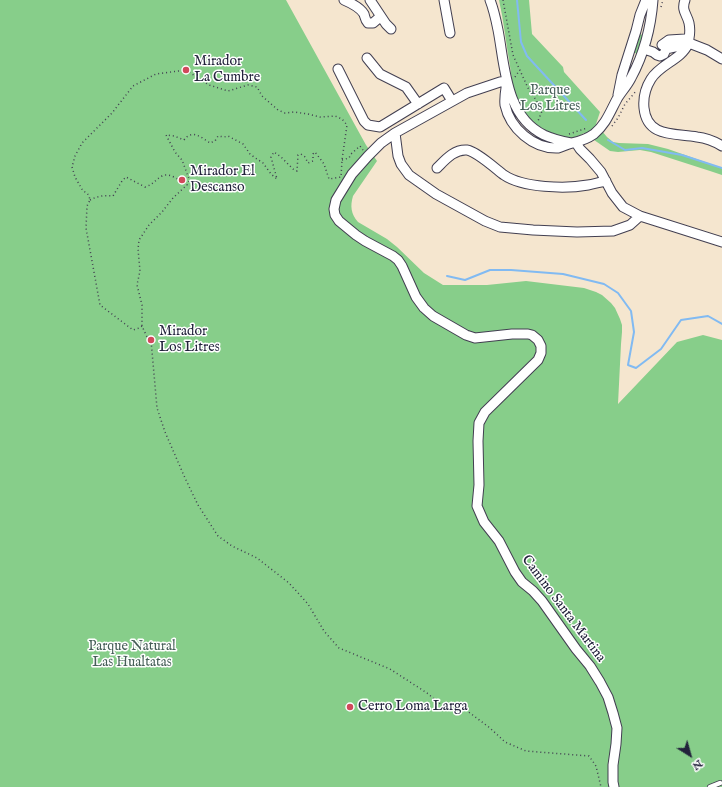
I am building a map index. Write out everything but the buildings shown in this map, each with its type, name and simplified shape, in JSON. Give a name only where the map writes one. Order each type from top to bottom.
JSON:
[{"type":"street","points":[[344,0],[353,4],[362,11],[368,23],[373,22],[380,17]]},
{"type":"street","points":[[370,0],[380,17],[391,29]]},
{"type":"street","points":[[444,0],[450,33]]},
{"type":"street","points":[[490,0],[511,81],[510,94],[516,106],[529,124],[544,135],[557,140],[574,143],[588,138],[598,130],[608,118],[617,99],[631,79],[645,46],[650,24],[656,12],[653,0]]},
{"type":"street","points":[[685,0],[683,5],[690,30],[689,44],[682,54],[658,70],[651,78],[644,100],[645,112],[653,127],[663,133],[702,138],[716,142],[722,146]]},
{"type":"street","points":[[644,4],[647,8],[656,12]]},
{"type":"street","points":[[617,99],[622,75],[644,4]]},
{"type":"street","points":[[645,46],[660,56],[664,54],[664,47],[683,46],[689,44],[707,50],[722,59]]},
{"type":"street","points":[[367,58],[380,74],[406,87],[418,104]]},
{"type":"street","points":[[338,69],[364,121],[368,125],[380,126],[444,88],[452,101]]},
{"type":"street","points":[[622,75],[626,79],[631,79]]},
{"type":"street","name":"Camino Santa Martina","points":[[511,81],[500,82],[467,93],[395,133],[368,156],[352,174],[336,200],[334,209],[335,215],[339,220],[356,235],[398,260],[416,297],[432,316],[466,335],[475,338],[512,334],[528,334],[535,337],[540,343],[542,350],[538,360],[485,412],[479,424],[479,484],[477,506],[484,522],[499,542],[515,572],[522,582],[542,601],[590,666],[608,697],[617,728],[613,765],[614,787]]},
{"type":"street","points":[[395,133],[398,156],[401,164],[409,175],[436,194],[485,221],[500,227],[570,232],[612,231],[630,225],[640,216]]},
{"type":"street","points":[[574,143],[601,172],[612,192],[623,206],[640,216],[722,242]]},
{"type":"street","points":[[436,168],[450,155],[458,151],[468,150],[476,153],[505,176],[531,185],[570,187],[606,181]]},
{"type":"lane","points":[[710,787],[720,783]]},
{"type":"path","points":[[503,0],[513,55],[519,71],[542,111],[537,122],[533,118]]},
{"type":"path","points":[[656,12],[661,7],[664,0]]},
{"type":"path","points":[[90,200],[89,196],[83,191],[75,177],[72,167],[82,142],[112,113],[133,86],[156,74],[186,70],[209,84],[228,91],[248,85],[257,87],[262,96],[278,110],[286,113],[294,112],[320,117],[335,116],[342,119],[347,125],[341,177],[329,179],[324,164],[315,152],[313,154],[313,161],[308,163],[301,154],[298,155],[297,171],[274,152],[271,158],[277,179],[271,174],[263,163],[250,154],[244,144],[228,136],[224,138],[218,136],[215,141],[210,143],[195,134],[184,140],[166,135],[175,152],[182,160],[189,183],[149,225],[139,240],[138,249],[140,271],[137,286],[142,305],[142,326],[147,337],[151,340],[158,408],[165,432],[198,505],[218,536],[232,546],[258,558],[289,583],[308,604],[324,631],[339,648],[390,669],[427,692],[444,707],[466,710],[490,728],[505,742],[526,751],[590,756],[596,766],[601,787]]},
{"type":"path","points":[[511,81],[519,71]]},
{"type":"path","points":[[611,128],[625,104],[638,90]]},
{"type":"path","points":[[563,134],[571,134],[588,128]]},
{"type":"path","points":[[342,160],[348,158],[360,146]]},
{"type":"path","points":[[142,326],[133,330],[100,305],[86,228],[87,206],[90,200],[96,197],[107,195],[113,196],[126,177],[145,187],[151,185],[163,176],[168,175],[187,185]]},
{"type":"path","points":[[89,196],[96,197]]},
{"type":"green space","name":"Parque Natural Las Hualtatas","points":[[0,0],[286,0],[366,145],[377,161],[353,196],[352,210],[358,222],[387,239],[424,273],[443,285],[487,285],[526,281],[584,288],[602,295],[615,308],[622,325],[618,404],[677,342],[703,335],[722,340],[722,787],[0,787]]},
{"type":"green space","name":"Parque Los Litres","points":[[499,0],[529,0],[532,34],[563,67],[564,72],[600,112],[596,124],[613,142],[648,144],[668,149],[722,168],[722,175],[651,152],[640,150],[618,152],[610,151],[584,133],[571,138],[558,137],[536,124],[522,109],[515,95]]},
{"type":"green space","points":[[638,34],[644,35],[638,54],[632,52]]},
{"type":"waterway","points":[[517,0],[521,42],[527,56],[586,120]]},
{"type":"waterway","points":[[608,140],[625,150],[642,148],[682,155],[722,168]]},
{"type":"waterway","points":[[447,276],[465,280],[490,270],[511,270],[563,274],[604,284],[618,293],[631,311],[634,332],[628,365],[636,368],[661,349],[681,320],[708,316],[722,324]]},
{"type":"place","name":"Mirador La Cumbre","points":[[186,70]]},
{"type":"place","name":"Mirador El Descanso","points":[[182,180]]},
{"type":"place","name":"Mirador Los Litres","points":[[151,340]]},
{"type":"place","name":"Cerro Loma Larga","points":[[350,707]]}]
